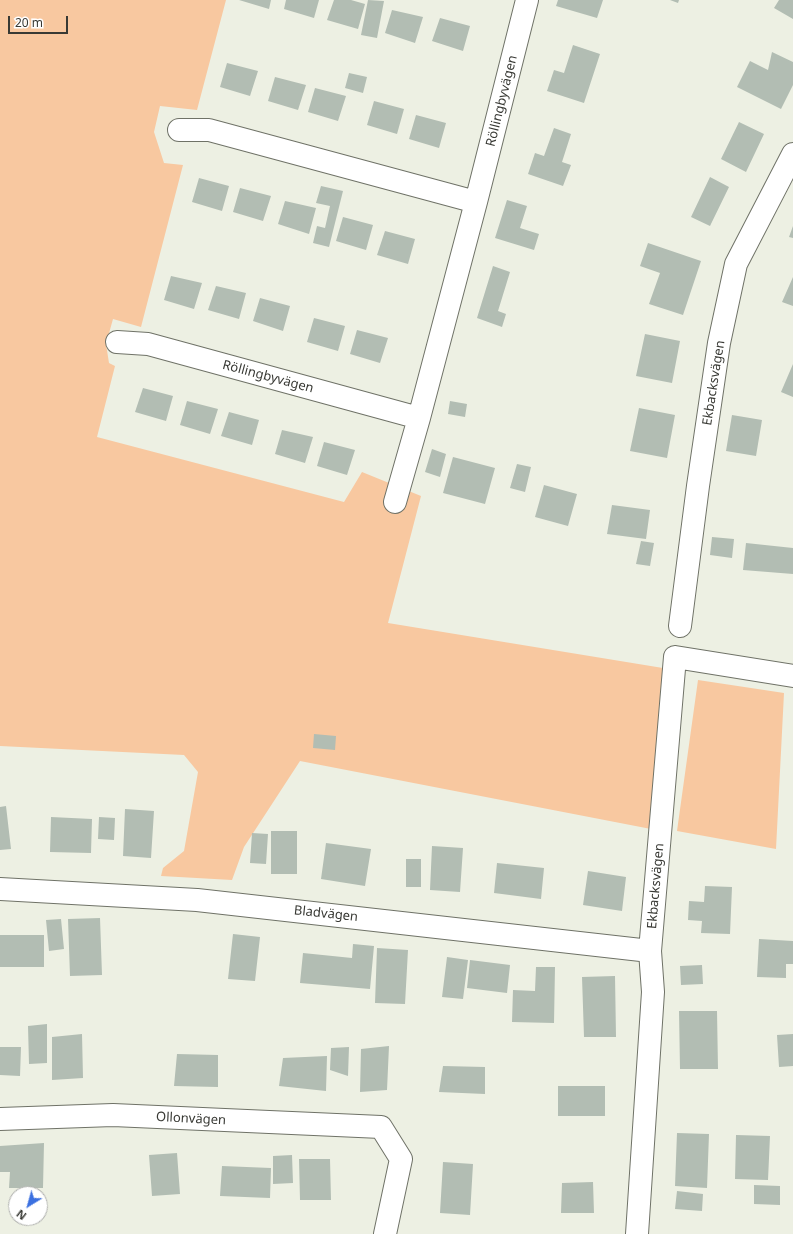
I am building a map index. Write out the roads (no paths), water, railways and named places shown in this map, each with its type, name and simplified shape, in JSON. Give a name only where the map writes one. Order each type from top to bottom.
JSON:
[{"type":"street","name":"Röllingbyvägen","points":[[395,502],[419,418],[476,202],[527,0]]},
{"type":"street","points":[[179,130],[209,130],[476,202]]},
{"type":"street","name":"Ekbacksvägen","points":[[680,626],[698,486],[719,343],[736,264],[793,154]]},
{"type":"street","name":"Röllingbyvägen","points":[[117,342],[148,344],[419,418]]},
{"type":"street","name":"Ekbacksvägen","points":[[637,1234],[653,992],[650,951],[675,657],[793,676]]},
{"type":"street","name":"Bladvägen","points":[[0,889],[197,900],[650,951]]},
{"type":"street","name":"Ollonvägen","points":[[0,1119],[113,1115],[381,1127],[400,1159],[385,1234]]}]
